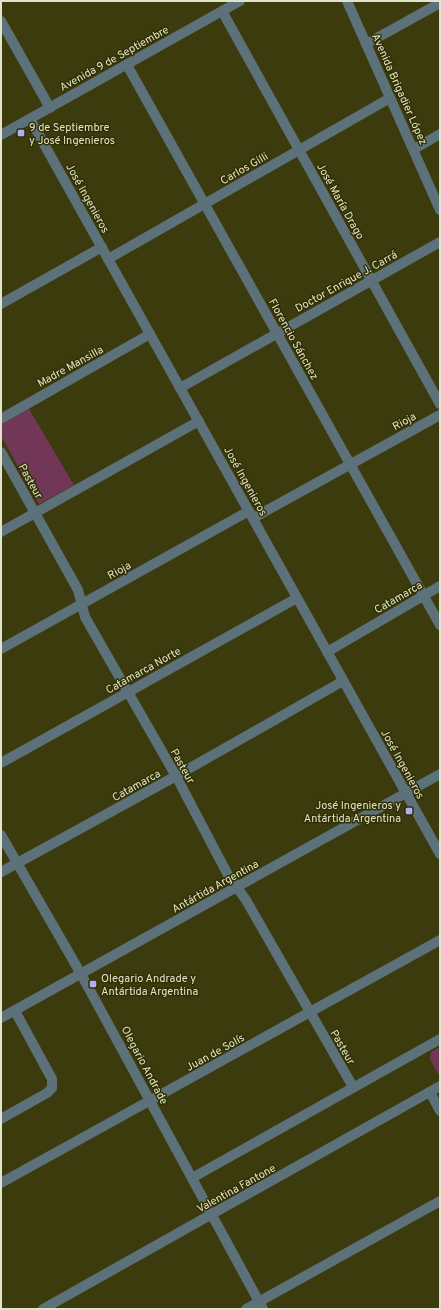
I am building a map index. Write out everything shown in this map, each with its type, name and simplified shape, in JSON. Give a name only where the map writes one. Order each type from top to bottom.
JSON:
[{"type":"street","name":"Avenida 9 de Septiembre","points":[[1,135],[240,1]]},
{"type":"street","name":"Avenida Brigadier López","points":[[347,1],[440,210]]},
{"type":"street","points":[[366,44],[440,3]]},
{"type":"street","name":"José María Drago","points":[[222,11],[440,404]]},
{"type":"street","points":[[1,21],[50,108]]},
{"type":"street","name":"Florencio Sánchez","points":[[127,65],[440,625]]},
{"type":"street","name":"Carlos Gilli","points":[[108,259],[390,98]]},
{"type":"street","name":"José Ingenieros","points":[[30,119],[440,854]]},
{"type":"street","points":[[414,149],[440,134]]},
{"type":"street","name":"Doctor Enrique J. Carrá","points":[[180,388],[440,242]]},
{"type":"street","points":[[1,304],[102,247]]},
{"type":"street","name":"Madre Mansilla","points":[[1,419],[150,334]]},
{"type":"street","name":"Rioja","points":[[1,649],[82,604],[251,514],[350,464],[440,415]]},
{"type":"street","points":[[1,532],[199,421]]},
{"type":"street","name":"Pasteur","points":[[1,452],[78,590],[85,617],[176,776],[228,875],[246,900],[353,1087]]},
{"type":"street","name":"Catamarca","points":[[327,652],[440,586]]},
{"type":"street","name":"Catamarca Norte","points":[[1,763],[297,598]]},
{"type":"street","name":"Catamarca","points":[[1,872],[176,776],[343,681]]},
{"type":"street","name":"Antártida Argentina","points":[[1,1018],[440,774]]},
{"type":"street","name":"Olegario Andrade","points":[[1,835],[82,974],[261,1305]]},
{"type":"street","name":"Juan de Solís","points":[[1,1183],[440,940]]},
{"type":"street","points":[[1,1119],[47,1094],[52,1088],[52,1079],[15,1010]]},
{"type":"street","points":[[192,1178],[440,1039]]},
{"type":"street","name":"Valentina Fantone","points":[[43,1309],[440,1086]]},
{"type":"street","points":[[430,1092],[440,1111]]},
{"type":"street","points":[[246,1309],[261,1305],[440,1201]]},
{"type":"shaded area","points":[[29,409],[74,485],[39,504],[1,436],[1,425]]},
{"type":"shaded area","points":[[440,1047],[440,1074],[438,1074],[430,1059],[431,1052]]},
{"type":"place","name":"9 de Septiembre y José Ingenieros","points":[[21,133]]},
{"type":"place","name":"José Ingenieros y Antártida Argentina","points":[[409,811]]},
{"type":"place","name":"Olegario Andrade y Antártida Argentina","points":[[93,984]]}]
